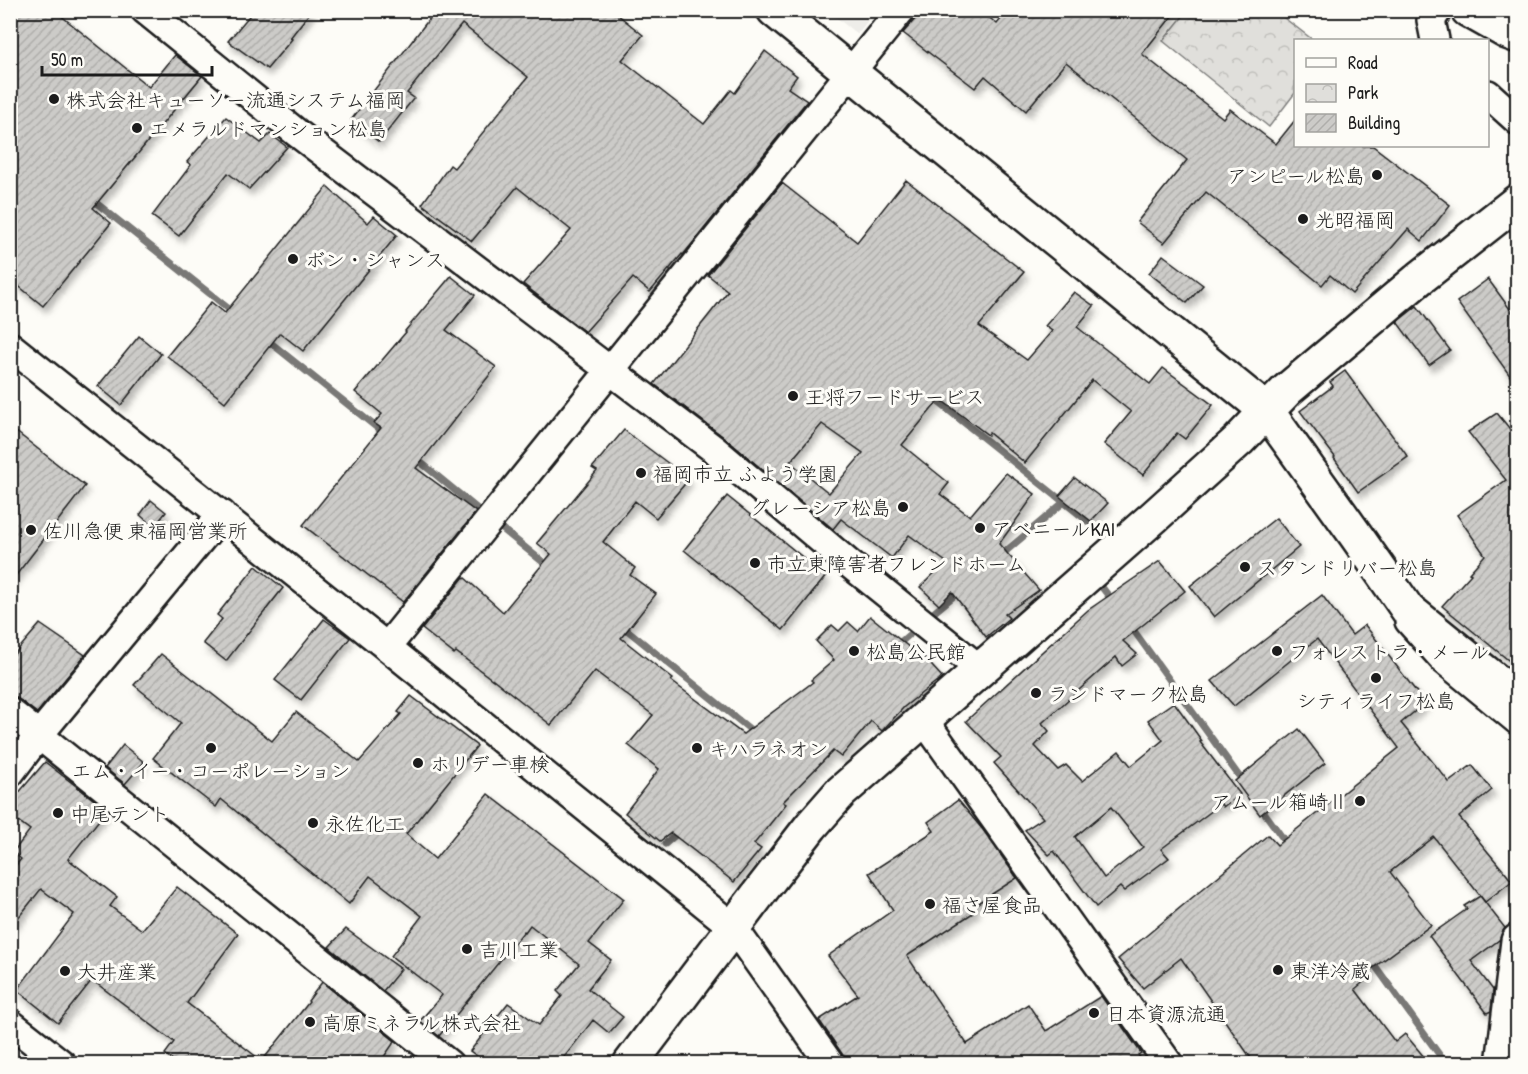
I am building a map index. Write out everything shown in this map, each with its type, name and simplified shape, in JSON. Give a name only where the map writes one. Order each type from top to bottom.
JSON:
[{"type":"street","points":[[145,10],[297,133],[715,450],[852,566],[981,670]]},
{"type":"street","points":[[774,10],[1267,411],[1410,613],[1409,621],[1443,660],[1518,721]]},
{"type":"street","points":[[387,647],[901,10]]},
{"type":"street","points":[[1435,39],[1431,20],[1438,10]]},
{"type":"street","points":[[1468,10],[1518,36]]},
{"type":"street","points":[[1489,94],[1518,121]]},
{"type":"street","points":[[630,1064],[811,826],[840,793],[1155,516],[1239,440],[1287,390],[1420,278],[1518,201]]},
{"type":"street","points":[[10,346],[734,927],[830,1064]]},
{"type":"street","points":[[10,773],[222,514]]},
{"type":"street","points":[[1410,613],[1416,612],[1518,694]]},
{"type":"street","points":[[10,712],[449,1064]]},
{"type":"street","points":[[924,720],[1169,1064]]},
{"type":"street","points":[[1503,1064],[1518,941]]},
{"type":"street","points":[[10,1023],[62,1064]]},
{"type":"shaded area","points":[[828,11],[876,11],[857,34]]},
{"type":"green space","points":[[1188,10],[1275,11],[1312,39],[1294,39],[1294,94],[1269,127],[1163,41]]},
{"type":"building","points":[[10,10],[54,10],[149,87],[175,55],[202,76],[93,208],[111,223],[43,306],[10,279]]},
{"type":"building","points":[[254,10],[312,10],[267,69],[228,41]]},
{"type":"building","points":[[436,10],[612,10],[643,35],[622,60],[704,124],[731,90],[735,93],[765,51],[797,76],[788,88],[807,101],[683,255],[650,292],[633,278],[585,332],[523,284],[571,230],[517,187],[472,241],[422,204],[450,165],[454,168],[528,77],[462,24],[407,93],[414,98],[379,142],[351,120]]},
{"type":"building","points":[[923,10],[980,10],[997,24],[1008,10],[1177,10],[1142,54],[1223,118],[1230,109],[1276,144],[1294,122],[1294,147],[1374,147],[1450,205],[1422,241],[1408,229],[1352,294],[1330,275],[1322,285],[1206,192],[1164,243],[1137,222],[1187,160],[1066,62],[1026,111],[985,76],[975,88],[903,33]]},
{"type":"building","points":[[226,117],[261,143],[270,134],[287,147],[249,189],[228,173],[179,236],[152,216],[191,165],[187,162]]},
{"type":"building","points":[[906,180],[1024,272],[979,326],[1027,360],[1052,331],[1045,326],[1074,292],[1094,306],[1077,327],[1150,384],[1163,368],[1213,405],[1185,439],[1177,433],[1143,475],[1104,444],[1131,412],[1092,380],[1025,463],[989,433],[988,435],[940,399],[902,445],[949,483],[940,494],[970,516],[1006,473],[1035,494],[999,544],[1039,590],[1005,614],[1009,618],[986,637],[952,592],[939,605],[920,587],[946,562],[909,535],[892,558],[841,519],[833,529],[725,438],[654,384],[728,291],[708,275],[782,183],[857,242]],"holes":[[[822,424],[863,453],[829,493],[790,462]]]},
{"type":"building","points":[[327,187],[368,223],[374,216],[397,235],[303,351],[280,333],[225,402],[167,356],[211,302],[225,313]]},
{"type":"building","points":[[1163,255],[1203,285],[1187,303],[1149,273]]},
{"type":"building","points":[[451,276],[475,295],[446,330],[496,367],[416,468],[476,512],[403,602],[303,525],[381,428],[374,423],[382,414],[355,392]]},
{"type":"building","points":[[1488,279],[1518,320],[1518,387],[1457,302]]},
{"type":"building","points":[[1417,306],[1450,350],[1429,365],[1397,322]]},
{"type":"building","points":[[139,336],[161,354],[121,405],[98,386]]},
{"type":"building","points":[[1345,371],[1408,457],[1358,492],[1300,411],[1333,386],[1330,382]]},
{"type":"building","points":[[1497,413],[1518,439],[1518,668],[1442,606],[1485,555],[1457,515],[1506,480],[1468,432]]},
{"type":"building","name":"佐川急便 東福岡営業所","points":[[10,427],[85,486],[10,583]]},
{"type":"building","points":[[624,430],[689,479],[656,518],[635,501],[603,542],[635,568],[630,575],[656,594],[621,638],[673,679],[671,681],[743,734],[813,682],[811,680],[834,660],[816,641],[832,625],[839,631],[848,622],[858,631],[870,616],[909,647],[912,644],[942,677],[904,707],[882,731],[871,721],[841,757],[833,751],[783,802],[786,804],[754,844],[761,849],[734,882],[671,833],[660,841],[625,813],[659,769],[628,745],[653,715],[595,671],[551,725],[493,679],[456,652],[454,654],[422,629],[464,577],[503,612],[551,554],[537,543],[597,471],[592,468]]},
{"type":"building","points":[[1075,478],[1108,503],[1091,521],[1059,496]]},
{"type":"building","name":"市立東障害者フレンドホーム","points":[[727,496],[826,576],[783,630],[684,550]]},
{"type":"building","points":[[151,500],[166,512],[154,527],[140,515]]},
{"type":"building","name":"スタンドリバー松島","points":[[1276,518],[1299,547],[1214,617],[1190,586]]},
{"type":"building","points":[[1160,561],[1185,591],[1123,641],[1137,654],[1122,666],[1116,657],[1042,723],[1049,731],[1035,746],[1058,770],[1066,765],[1082,781],[1119,751],[1131,766],[1163,740],[1148,720],[1174,702],[1202,741],[1200,742],[1240,794],[1223,807],[1221,804],[1161,849],[1169,858],[1124,891],[1120,887],[1096,907],[1054,851],[1049,855],[1025,830],[1043,818],[994,763],[1001,757],[966,721],[1088,610]],"holes":[[[1111,807],[1143,847],[1104,878],[1075,837]]]},
{"type":"building","points":[[256,566],[283,588],[226,661],[203,643],[222,619],[217,615]]},
{"type":"building","points":[[1322,595],[1352,635],[1365,625],[1425,703],[1401,723],[1449,782],[1472,765],[1492,790],[1459,817],[1512,881],[1485,902],[1434,837],[1390,872],[1431,925],[1369,971],[1372,975],[1355,989],[1395,1042],[1405,1034],[1430,1064],[1255,1064],[1181,958],[1143,988],[1118,959],[1268,835],[1277,845],[1399,748],[1317,639],[1234,706],[1212,681]]},
{"type":"building","points":[[324,619],[350,638],[301,700],[275,680]]},
{"type":"building","points":[[40,624],[85,655],[37,713],[10,694],[10,659]]},
{"type":"building","points":[[161,654],[272,741],[296,712],[359,762],[401,714],[398,712],[411,696],[477,746],[406,834],[435,859],[488,794],[624,899],[589,943],[611,960],[588,989],[623,1017],[609,1033],[593,1020],[559,1064],[488,1064],[470,1051],[508,1003],[539,1025],[562,996],[557,991],[579,964],[530,925],[439,1036],[436,1034],[420,1021],[442,995],[391,956],[422,916],[370,876],[349,904],[221,799],[216,807],[153,758],[181,723],[134,685]]},
{"type":"building","name":"シティライフ松島","points":[[1299,729],[1325,763],[1260,815],[1235,781]]},
{"type":"building","points":[[123,745],[144,762],[125,784],[105,768]]},
{"type":"building","points":[[45,762],[107,810],[68,859],[117,897],[110,906],[142,930],[177,887],[238,934],[187,1003],[262,1061],[322,982],[395,1041],[379,1064],[178,1064],[165,1054],[174,1042],[92,980],[58,1023],[17,990],[74,914],[41,889],[10,928],[10,872],[21,859],[13,852],[30,830],[10,815],[10,803]]},
{"type":"building","points":[[958,800],[983,830],[1017,878],[973,906],[976,911],[907,956],[967,1044],[1028,1004],[1046,1031],[1101,996],[1141,1053],[1138,1055],[1145,1064],[849,1064],[819,1020],[858,995],[828,956],[893,910],[869,873],[934,831],[928,822]]},
{"type":"building","points":[[1480,896],[1505,928],[1499,940],[1471,961],[1493,990],[1491,1011],[1487,1013],[1429,936],[1467,909],[1464,906]]},
{"type":"building","name":"吉川工業","points":[[346,929],[401,969],[383,991],[329,947]]},
{"type":"waterway","points":[[90,198],[234,313]]},
{"type":"waterway","points":[[266,339],[386,435]]},
{"type":"waterway","points":[[932,397],[1095,527]]},
{"type":"waterway","points":[[413,456],[486,516]]},
{"type":"waterway","points":[[999,557],[1064,502]]},
{"type":"waterway","points":[[495,523],[549,567]]},
{"type":"waterway","points":[[1101,586],[1114,603]]},
{"type":"waterway","points":[[926,619],[961,590]]},
{"type":"waterway","points":[[1129,624],[1244,783]]},
{"type":"waterway","points":[[621,625],[757,735]]},
{"type":"waterway","points":[[895,647],[918,627]]},
{"type":"waterway","points":[[1259,805],[1289,847]]},
{"type":"waterway","points":[[665,844],[681,830]]},
{"type":"waterway","points":[[1371,960],[1446,1064]]},
{"type":"place","name":"株式会社キューソー流通システム福岡","points":[[54,99]]},
{"type":"place","name":"エメラルドマンション松島","points":[[137,128]]},
{"type":"place","name":"アンピール松島","points":[[1377,175]]},
{"type":"place","name":"光昭福岡","points":[[1303,219]]},
{"type":"place","name":"ボン・シャンス","points":[[293,259]]},
{"type":"place","name":"王将フードサービス","points":[[793,396]]},
{"type":"place","name":"福岡市立 ふよう学園","points":[[641,473]]},
{"type":"place","name":"グレーシア松島","points":[[903,507]]},
{"type":"place","name":"アベニールKAI","points":[[980,528]]},
{"type":"place","name":"佐川急便 東福岡営業所","points":[[31,530]]},
{"type":"place","name":"市立東障害者フレンドホーム","points":[[755,563]]},
{"type":"place","name":"スタンドリバー松島","points":[[1245,567]]},
{"type":"place","name":"松島公民館","points":[[854,651]]},
{"type":"place","name":"フォレストラ・メール","points":[[1277,651]]},
{"type":"place","name":"シティライフ松島","points":[[1376,678]]},
{"type":"place","name":"ランドマーク松島","points":[[1036,693]]},
{"type":"place","name":"エム・イー・コーポレーション","points":[[211,748]]},
{"type":"place","name":"キハラネオン","points":[[697,748]]},
{"type":"place","name":"ホリデー車検","points":[[418,763]]},
{"type":"place","name":"アムール箱崎Ⅱ","points":[[1360,801]]},
{"type":"place","name":"中尾テント","points":[[58,813]]},
{"type":"place","name":"永佐化工","points":[[313,823]]},
{"type":"place","name":"福さ屋食品","points":[[930,904]]},
{"type":"place","name":"吉川工業","points":[[467,949]]},
{"type":"place","name":"東洋冷蔵","points":[[1278,970]]},
{"type":"place","name":"大井産業","points":[[65,971]]},
{"type":"place","name":"日本資源流通","points":[[1094,1013]]},
{"type":"place","name":"高原ミネラル株式会社","points":[[310,1022]]}]
